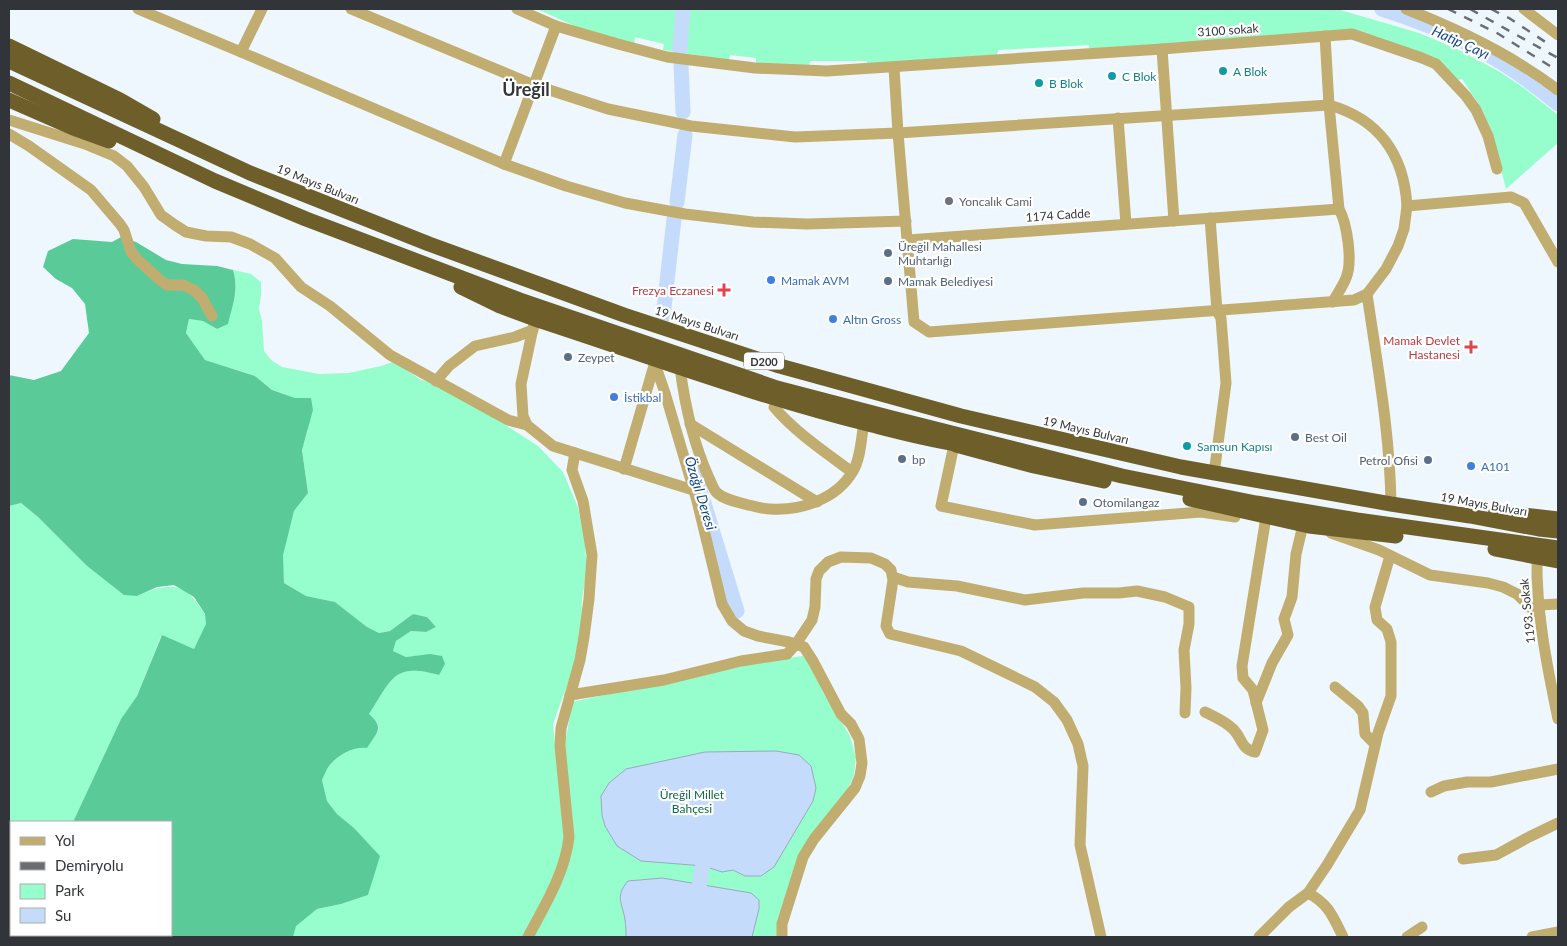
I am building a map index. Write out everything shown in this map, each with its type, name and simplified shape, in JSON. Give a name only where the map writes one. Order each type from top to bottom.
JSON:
[{"type":"highway","points":[[9,46],[120,100],[250,173]]},
{"type":"highway","name":"19 Mayıs Bulvarı","points":[[9,61],[250,173],[429,244],[624,315],[776,364],[961,416],[1214,474],[1558,531]]},
{"type":"highway","name":"D200","points":[[9,83],[215,181],[306,219],[520,300],[777,388],[1122,476],[1256,503],[1366,522],[1558,548]]},
{"type":"highway","points":[[9,100],[73,128],[215,181]]},
{"type":"highway","points":[[416,261],[456,285],[534,324],[616,346],[655,361],[770,397],[864,423],[1034,466],[1309,526],[1443,540],[1558,561]]},
{"type":"highway","points":[[616,346],[636,340]]},
{"type":"highway","points":[[949,444],[1029,452]]},
{"type":"highway","points":[[1470,516],[1508,513],[1558,519]]},
{"type":"street","points":[[138,9],[504,164],[575,189],[625,202],[685,214],[753,222],[807,224],[906,221]]},
{"type":"street","points":[[241,52],[262,9]]},
{"type":"street","points":[[351,9],[534,85],[608,109],[692,126],[795,137],[898,133],[1167,114],[1329,105],[1342,108],[1358,116],[1375,128],[1390,147],[1400,165],[1406,186],[1407,206],[1404,229],[1398,246],[1386,269],[1367,294],[1354,300],[930,332],[914,322],[898,133],[894,68]]},
{"type":"street","name":"3100 sokak","points":[[517,9],[556,26],[666,56],[756,68],[827,71],[894,68],[1352,34],[1436,64],[1466,96],[1476,110],[1488,136],[1497,169]]},
{"type":"street","points":[[1406,9],[1437,21],[1493,48],[1537,74],[1558,90]]},
{"type":"street","points":[[1524,9],[1558,34]]},
{"type":"street","points":[[504,164],[556,26]]},
{"type":"street","points":[[1325,36],[1329,105],[1339,209],[1343,217],[1349,255],[1347,277],[1333,302]]},
{"type":"street","points":[[1162,49],[1174,221]]},
{"type":"street","points":[[1118,118],[1126,224]]},
{"type":"street","points":[[9,120],[85,144],[114,156],[127,166],[144,187],[161,215],[175,226],[186,232],[231,238],[250,244],[275,258],[300,287],[330,306],[390,355],[508,420],[527,425],[553,446],[693,490]]},
{"type":"street","points":[[9,134],[91,190],[120,224],[124,230],[131,252],[138,260],[168,285],[183,285],[194,290],[202,298],[212,316]]},
{"type":"street","points":[[1407,206],[1510,197],[1524,203],[1558,262]]},
{"type":"street","name":"1174 Cadde","points":[[908,240],[1339,209]]},
{"type":"street","points":[[1210,218],[1226,384],[1214,474]]},
{"type":"street","points":[[1367,294],[1383,407],[1391,504]]},
{"type":"street","points":[[436,381],[449,366],[475,346],[515,337],[534,324]]},
{"type":"street","points":[[527,425],[524,416],[521,384],[534,324]]},
{"type":"street","points":[[624,469],[655,361]]},
{"type":"street","points":[[655,361],[697,501],[722,604],[732,621],[744,631],[804,647],[841,714],[851,724],[859,739],[862,763],[855,788],[814,839],[803,857],[782,924],[782,937]]},
{"type":"street","points":[[680,368],[684,400],[690,424],[706,471],[716,491],[726,498],[768,509],[791,509],[817,502],[838,488],[852,472],[858,455],[864,423]]},
{"type":"street","points":[[774,406],[781,415],[852,472]]},
{"type":"street","points":[[690,424],[817,502]]},
{"type":"street","points":[[949,444],[940,506],[1035,525],[1201,512],[1235,517]]},
{"type":"street","points":[[528,937],[560,874],[567,852],[569,837],[560,746],[561,728],[584,637],[592,555],[583,501],[572,470],[575,453]]},
{"type":"street","points":[[1205,712],[1224,721],[1235,731],[1242,744],[1255,752],[1263,730],[1253,690],[1243,678],[1242,666],[1266,517]]},
{"type":"street","points":[[1256,703],[1272,663],[1288,635],[1284,619],[1292,597],[1296,554],[1309,526],[1390,556],[1430,575],[1488,583],[1503,587],[1517,594],[1540,617]]},
{"type":"street","points":[[1259,937],[1290,907],[1308,893],[1328,865],[1360,810],[1375,744],[1391,696],[1391,642],[1387,629],[1378,620],[1375,607],[1390,556]]},
{"type":"street","points":[[570,696],[664,680],[741,661],[787,654],[812,620],[816,601],[816,579],[828,562],[841,557],[870,558],[885,564],[891,570],[892,577],[886,626],[890,634],[961,651],[1035,687],[1054,702],[1067,720],[1078,744],[1083,766],[1080,845],[1101,937]]},
{"type":"street","name":"1193. Sokak","points":[[1537,558],[1540,617],[1558,719]]},
{"type":"street","points":[[892,577],[908,582],[957,586],[1025,600],[1083,593],[1137,591],[1165,597],[1189,607],[1189,624],[1184,650],[1185,713]]},
{"type":"street","points":[[1539,605],[1558,604]]},
{"type":"street","points":[[1336,687],[1358,706],[1363,713],[1365,734],[1375,744]]},
{"type":"street","points":[[1430,792],[1444,786],[1467,782],[1491,782],[1558,769]]},
{"type":"street","points":[[1464,860],[1496,855],[1558,823]]},
{"type":"street","points":[[1308,893],[1328,907],[1343,937]]},
{"type":"street","points":[[1407,937],[1422,927]]},
{"type":"street","points":[[1532,937],[1558,932]]},
{"type":"green space","points":[[537,9],[1337,9],[1419,33],[1457,49],[1500,72],[1558,115],[1558,143],[1506,189],[1490,127],[1478,103],[1462,79],[1457,80],[1367,35],[1089,50],[1089,45],[998,50],[997,55],[867,66],[867,61],[810,61],[809,67],[756,64],[756,58],[730,55],[729,60],[663,50],[664,44],[635,37],[634,44],[579,28]]},
{"type":"green space","points":[[121,237],[136,242],[166,260],[182,264],[217,266],[233,270],[235,291],[228,324],[217,329],[203,321],[189,319],[186,333],[205,360],[255,376],[272,390],[295,398],[311,398],[313,410],[302,450],[308,493],[294,511],[283,555],[284,583],[306,596],[335,602],[367,627],[379,633],[390,631],[413,614],[427,617],[436,627],[426,632],[411,631],[396,641],[393,651],[406,657],[430,654],[442,656],[445,664],[439,675],[412,671],[403,672],[395,676],[369,714],[377,723],[378,730],[367,748],[357,748],[341,755],[332,762],[322,780],[327,801],[337,814],[354,828],[380,856],[368,895],[341,904],[317,909],[296,926],[293,937],[46,937],[172,936],[172,821],[73,821],[121,719],[137,696],[162,635],[194,649],[206,624],[205,614],[194,597],[174,585],[157,587],[137,596],[124,595],[86,565],[38,517],[21,503],[9,506],[9,375],[34,380],[61,371],[89,333],[85,304],[72,288],[56,279],[43,267],[48,251],[73,239],[112,242]]},
{"type":"green space","name":"Üreğil Millet Bahçesi","points":[[233,270],[251,274],[261,282],[259,309],[262,321],[264,351],[271,360],[282,367],[319,374],[349,373],[396,361],[419,379],[436,384],[485,412],[538,446],[563,472],[577,505],[584,532],[586,560],[582,599],[581,642],[573,674],[553,724],[555,745],[564,751],[572,702],[753,663],[803,656],[813,668],[824,694],[850,736],[856,757],[854,775],[846,793],[810,837],[779,937],[293,937],[295,926],[317,909],[341,904],[368,895],[379,856],[354,828],[337,814],[327,801],[322,780],[336,758],[351,750],[367,747],[374,738],[378,727],[369,714],[395,676],[403,672],[412,671],[439,675],[418,656],[406,657],[393,651],[396,641],[411,631],[426,632],[436,627],[427,617],[413,614],[390,631],[379,633],[367,627],[335,602],[306,596],[284,583],[282,555],[294,511],[308,493],[302,449],[308,430],[295,398],[272,390],[255,376],[205,360],[186,333],[189,319],[203,321],[217,329],[234,301],[236,288]]},
{"type":"green space","points":[[21,503],[38,517],[86,565],[137,596],[163,587],[179,588],[186,592],[203,612],[206,621],[201,637],[194,649],[161,636],[137,696],[121,719],[73,821],[10,821],[10,936],[46,937],[9,937],[9,506]]},
{"type":"water","points":[[776,751],[799,755],[811,766],[816,788],[813,801],[774,867],[761,876],[745,876],[733,870],[722,872],[704,866],[641,861],[617,846],[605,826],[602,815],[601,796],[609,783],[626,769],[705,752]]},
{"type":"water","points":[[662,878],[751,893],[759,900],[759,909],[752,937],[626,937],[625,920],[620,901],[621,892],[624,887],[628,881]]},
{"type":"waterway","name":"Özağıl Deresi","points":[[680,49],[683,9]]},
{"type":"waterway","name":"Hatip Çayı","points":[[1382,9],[1407,17],[1475,47],[1517,72],[1558,104]]},
{"type":"waterway","name":"Özağıl Deresi","points":[[681,65],[683,112]]},
{"type":"waterway","name":"Özağıl Deresi","points":[[677,202],[685,135]]},
{"type":"waterway","name":"Özağıl Deresi","points":[[663,317],[674,219]]},
{"type":"waterway","name":"Özağıl Deresi","points":[[695,474],[737,611]]},
{"type":"waterway","name":"Özağıl Deresi","points":[[691,937],[706,845]]},
{"type":"railway","points":[[1448,9],[1497,33],[1558,71]]},
{"type":"railway","points":[[1470,9],[1558,58]]},
{"type":"railway","points":[[1491,9],[1509,18],[1550,45]]},
{"type":"place","name":"A Blok","points":[[1223,71]]},
{"type":"place","name":"C Blok","points":[[1112,76]]},
{"type":"place","name":"B Blok","points":[[1039,83]]},
{"type":"place","name":"Yoncalık Cami","points":[[949,201]]},
{"type":"place","name":"Üreğil Mahallesi Muhtarlığı","points":[[888,253]]},
{"type":"place","name":"Mamak AVM","points":[[771,280]]},
{"type":"place","name":"Mamak Belediyesi","points":[[888,281]]},
{"type":"place","name":"Frezya Eczanesi","points":[[724,290]]},
{"type":"place","name":"Altın Gross","points":[[833,319]]},
{"type":"place","name":"Mamak Devlet Hastanesi","points":[[1471,347]]},
{"type":"place","name":"Zeypet","points":[[568,357]]},
{"type":"place","name":"İstikbal","points":[[614,397]]},
{"type":"place","name":"Best Oil","points":[[1295,437]]},
{"type":"place","name":"Samsun Kapısı","points":[[1187,446]]},
{"type":"place","name":"bp","points":[[902,459]]},
{"type":"place","name":"Petrol Ofisi","points":[[1428,460]]},
{"type":"place","name":"A101","points":[[1471,466]]},
{"type":"place","name":"Otomilangaz","points":[[1083,502]]},
{"type":"district","name":"Üreğil","points":[[526,89]]}]
